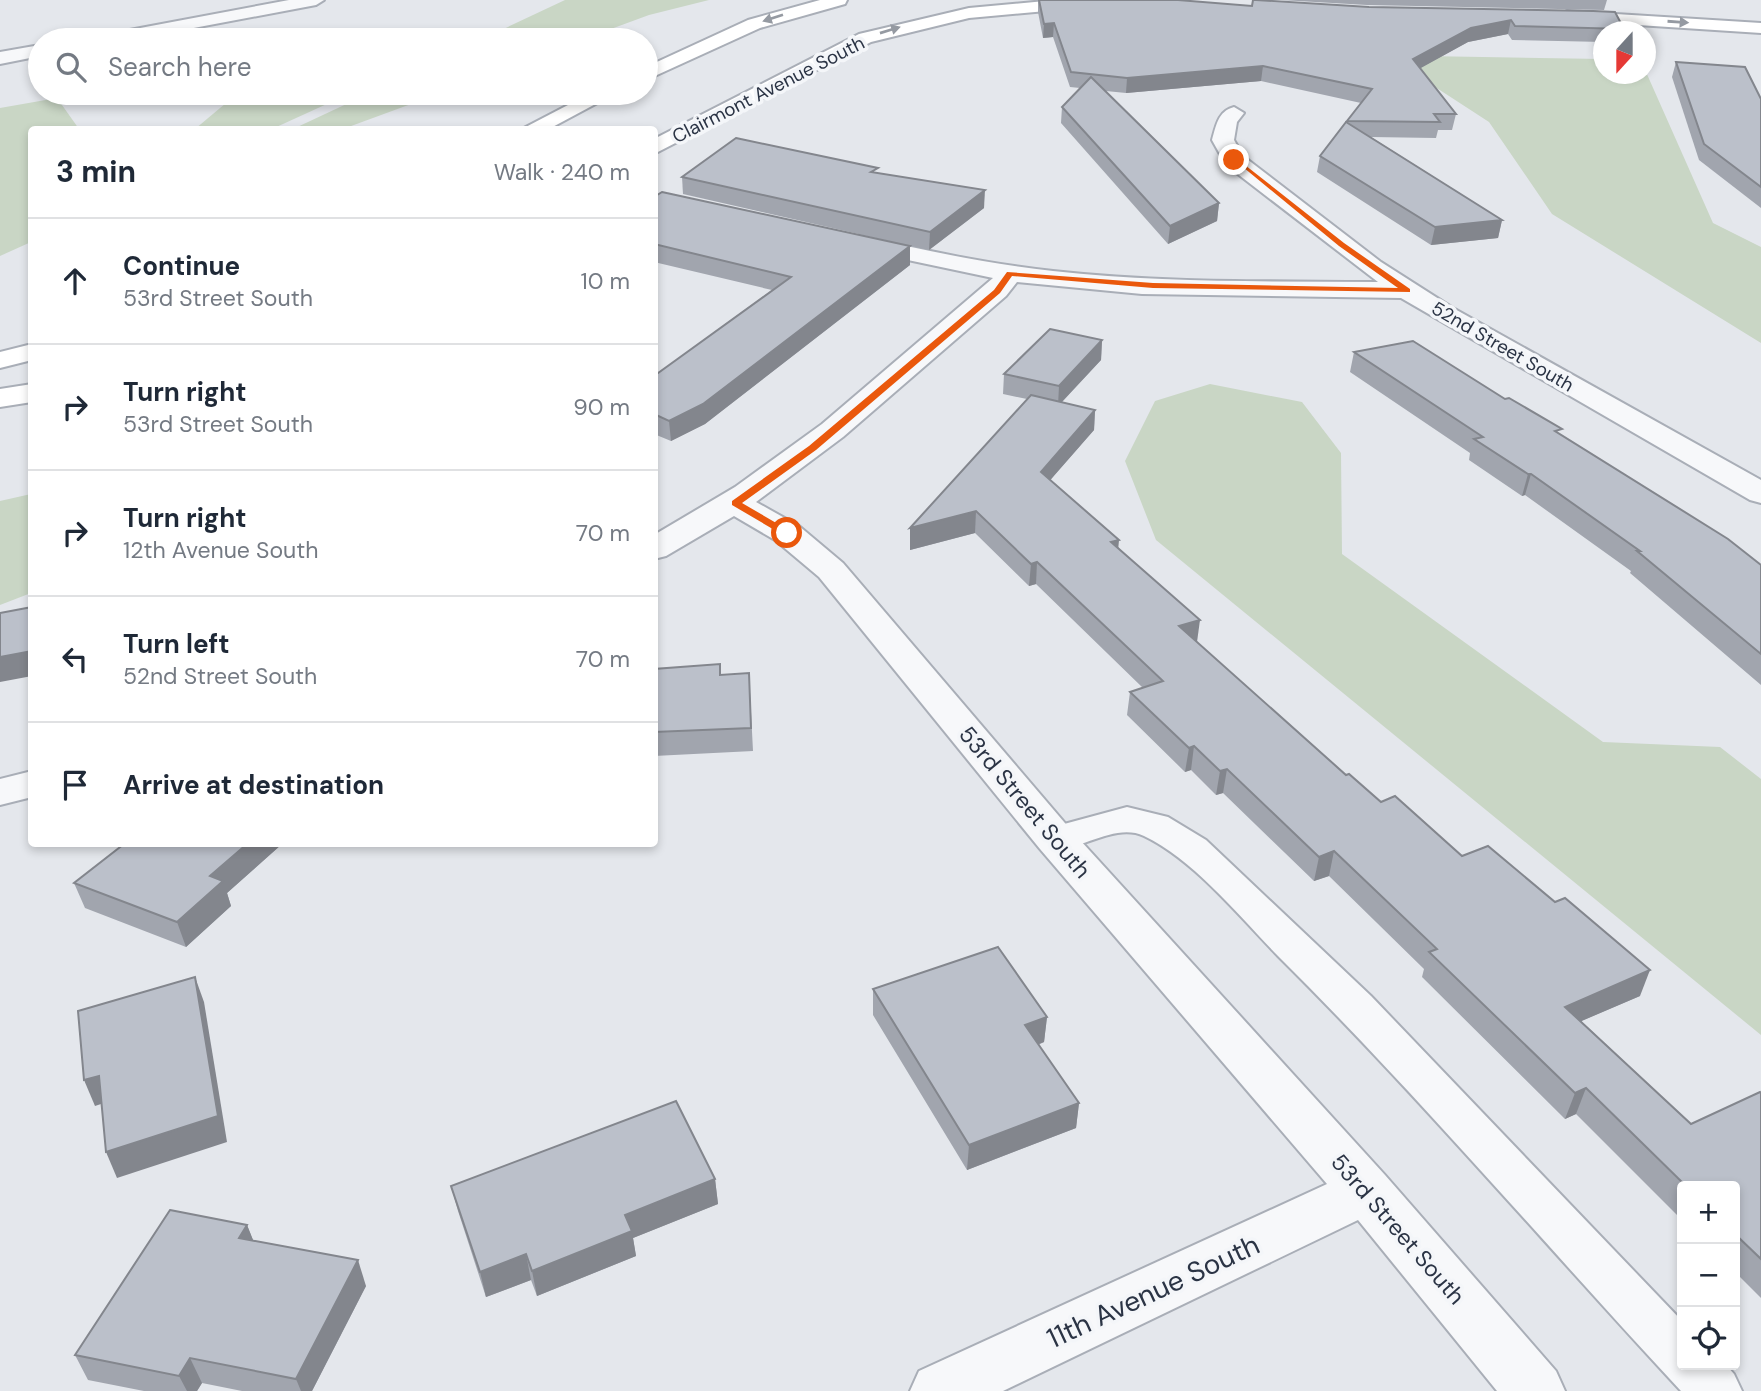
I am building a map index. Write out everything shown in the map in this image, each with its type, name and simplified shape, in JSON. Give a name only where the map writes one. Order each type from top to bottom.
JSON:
[{"type":"street","points":[[214,0],[244,14]]},
{"type":"street","points":[[168,28],[316,0]]},
{"type":"street","points":[[658,68],[754,24],[839,0]]},
{"type":"street","name":"Clairmont Avenue South","points":[[658,146],[865,38],[940,18],[1027,2],[1105,1]]},
{"type":"street","points":[[1551,16],[1761,28]]},
{"type":"street","points":[[0,58],[28,53]]},
{"type":"street","points":[[538,126],[581,105]]},
{"type":"street","name":"52nd Street South","points":[[1234,113],[1227,121],[1223,140],[1234,160],[1342,244],[1407,290],[1486,339],[1761,493]]},
{"type":"street","points":[[839,238],[1010,274],[1153,286],[1407,290]]},
{"type":"street","points":[[658,547],[735,503],[813,448],[997,292],[1010,274]]},
{"type":"street","points":[[0,360],[28,353]]},
{"type":"street","points":[[0,398],[28,394]]},
{"type":"street","name":"53rd Street South","points":[[735,503],[787,533],[831,570],[1055,839],[1366,1191],[1535,1391]]},
{"type":"street","points":[[0,792],[28,785]]},
{"type":"street","name":"11th Avenue South","points":[[940,1391],[1366,1191]]},
{"type":"lane","points":[[1055,839],[1127,819],[1155,826],[1193,849],[1356,1007],[1677,1351]]},
{"type":"lane","points":[[1695,1370],[1716,1391]]},
{"type":"green space","points":[[565,0],[709,0],[649,15],[614,28],[506,28]]},
{"type":"green space","points":[[1366,55],[1593,59],[1593,84],[1651,84],[1713,223],[1761,247],[1761,343],[1552,214],[1489,122],[1429,83]]},
{"type":"green space","points":[[28,103],[62,105],[77,126],[28,126],[28,243],[0,256],[0,108]]},
{"type":"green space","points":[[224,105],[325,105],[279,126],[199,126]]},
{"type":"green space","points":[[344,105],[408,105],[351,126],[299,126]]},
{"type":"green space","points":[[1210,384],[1302,402],[1341,453],[1342,554],[1603,742],[1720,747],[1761,779],[1761,1035],[1156,540],[1125,461],[1155,401]]},
{"type":"green space","points":[[28,495],[28,594],[0,605],[0,501]]},
{"type":"building","points":[[1039,0],[1178,0],[1252,6],[1253,0],[1256,0],[1369,7],[1593,11],[1615,12],[1620,21],[1593,21],[1593,28],[1515,26],[1511,20],[1471,28],[1413,59],[1456,114],[1434,114],[1440,122],[1347,121],[1372,89],[1263,66],[1127,78],[1071,72],[1054,23],[1044,24]]},
{"type":"building","points":[[1676,62],[1745,67],[1761,99],[1761,187],[1704,144]]},
{"type":"building","points":[[1091,77],[1219,203],[1170,226],[1062,107]]},
{"type":"building","points":[[1346,122],[1502,220],[1435,227],[1320,156]]},
{"type":"building","points":[[736,138],[878,168],[871,172],[985,190],[930,232],[682,177]]},
{"type":"building","points":[[662,192],[910,246],[703,404],[669,421],[658,416],[658,373],[791,277],[658,245],[658,194]]},
{"type":"building","points":[[1050,329],[1102,340],[1059,386],[1004,374]]},
{"type":"building","points":[[1413,341],[1505,399],[1509,398],[1562,429],[1555,431],[1728,539],[1761,565],[1761,654],[1637,551],[1640,551],[1531,474],[1474,439],[1483,437],[1354,352]]},
{"type":"building","points":[[1031,395],[1095,410],[1041,472],[1119,540],[1111,542],[1200,620],[1179,626],[1346,775],[1349,774],[1381,802],[1395,796],[1462,856],[1488,846],[1555,902],[1565,898],[1650,970],[1565,1007],[1691,1124],[1761,1093],[1761,1259],[1740,1239],[1740,1181],[1681,1181],[1586,1088],[1575,1093],[1429,952],[1437,949],[1334,851],[1319,857],[1227,769],[1220,771],[1194,746],[1189,748],[1130,692],[1163,681],[1037,562],[1031,564],[976,511],[910,528]]},
{"type":"building","points":[[28,608],[28,652],[0,657],[0,613]]},
{"type":"building","points":[[720,664],[720,675],[749,673],[751,728],[658,732],[658,669]]},
{"type":"building","points":[[120,847],[244,847],[210,876],[223,881],[177,922],[74,883]]},
{"type":"building","points":[[998,947],[1047,1017],[1025,1025],[1079,1103],[969,1145],[873,989]]},
{"type":"building","points":[[195,977],[218,1116],[106,1152],[99,1076],[84,1080],[78,1011]]},
{"type":"building","points":[[676,1101],[715,1179],[625,1215],[632,1231],[532,1271],[526,1254],[480,1272],[451,1186]]},
{"type":"building","points":[[170,1210],[247,1225],[239,1238],[358,1260],[296,1379],[190,1358],[179,1376],[75,1355]]},
{"type":"route","points":[[787,533],[735,503],[813,448],[997,292],[1010,274],[1153,286],[1407,290],[1372,267],[1234,160]]}]
